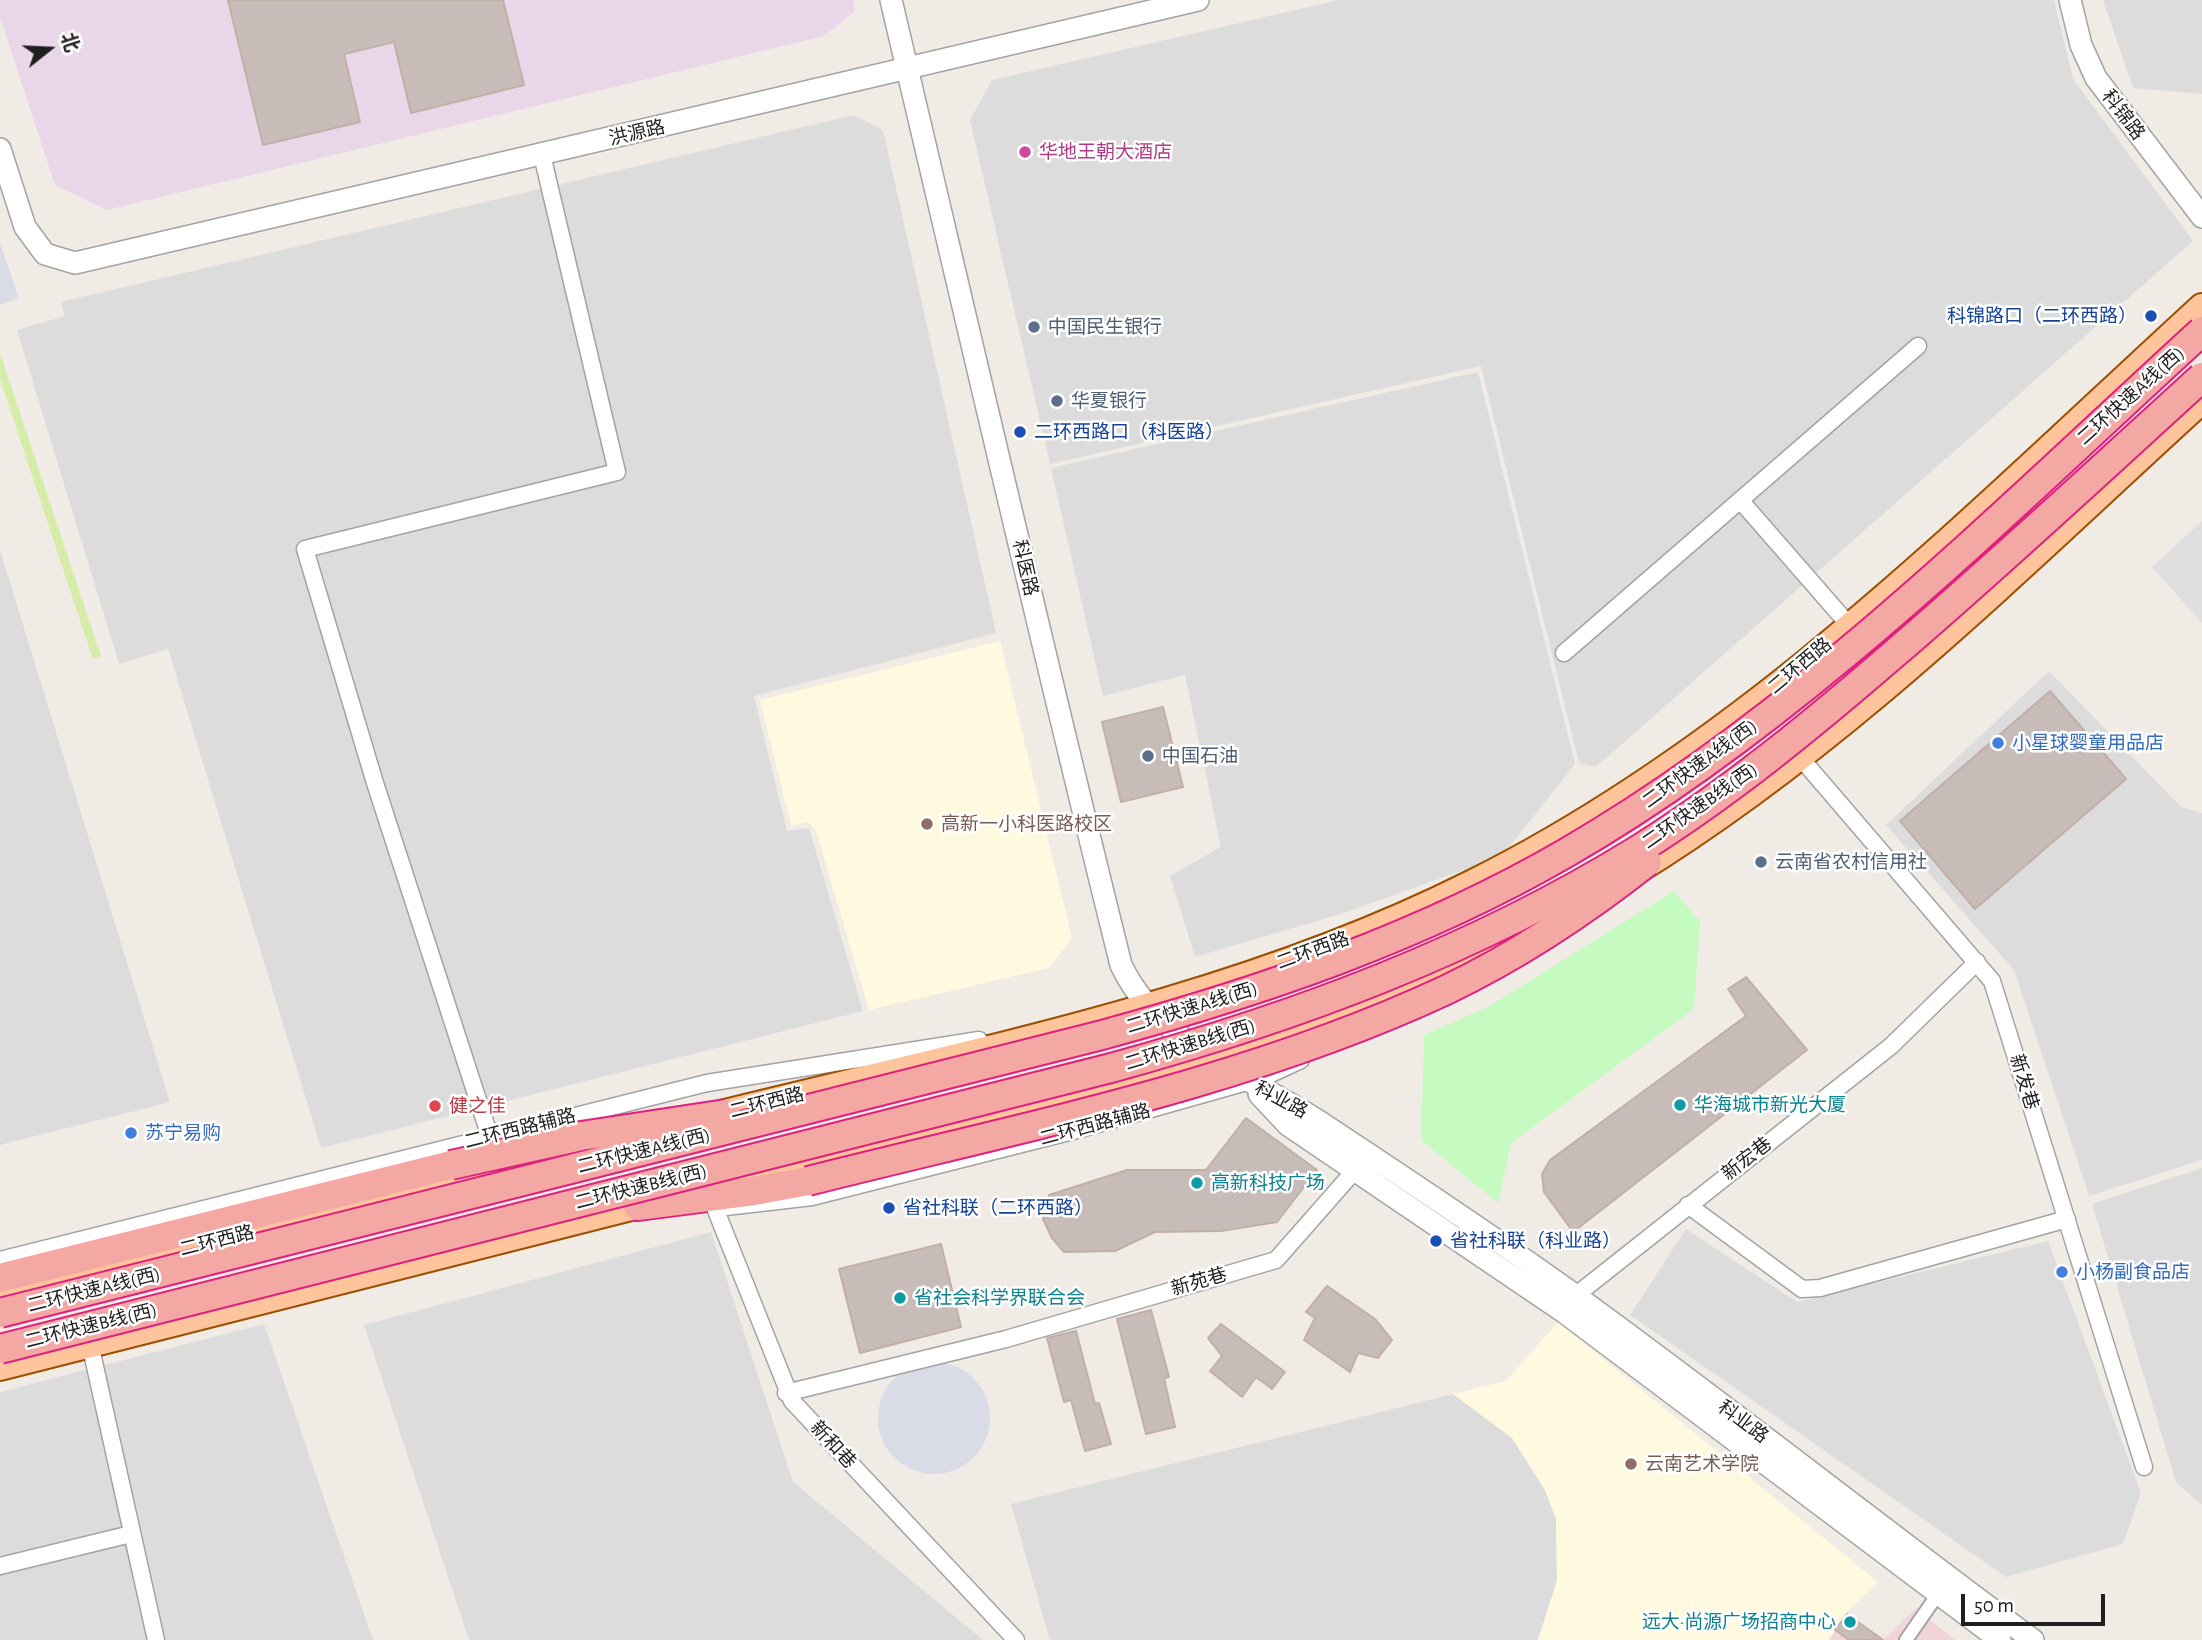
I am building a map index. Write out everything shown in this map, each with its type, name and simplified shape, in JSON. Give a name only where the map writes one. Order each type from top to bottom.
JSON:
[{"type":"highway","name":"二环快速A线(西)","points":[[0,1313],[1151,1022],[1303,974],[1427,924],[1564,854],[1678,782],[1817,675],[2004,512],[2202,331]]},
{"type":"highway","name":"二环快速B线(西)","points":[[0,1349],[1060,1082],[1288,1015],[1419,965],[1542,905],[1649,843],[1754,769],[1923,629],[2202,377]]},
{"type":"highway","points":[[638,1206],[808,1181],[1204,1078],[1300,1047],[1410,1006],[1484,970],[1594,902],[1688,829],[1754,769]]},
{"type":"highway","points":[[0,1278],[521,1148],[895,1088]]},
{"type":"main road","name":"二环西路","points":[[0,1296],[1146,1005],[1344,940],[1440,899],[1584,822],[1677,762],[1751,706],[1849,625],[2202,307]]},
{"type":"main road","points":[[0,1367],[1051,1102],[1210,1058],[1294,1031],[1404,990],[1500,946],[1600,893],[1678,844],[1799,756],[1962,617],[2202,400]]},
{"type":"street","name":"科医路","points":[[891,0],[974,343],[1049,678],[1121,965],[1146,1005],[1210,1058],[1248,1082]]},
{"type":"street","name":"洪源路","points":[[0,149],[25,227],[45,254],[75,263],[1198,0]]},
{"type":"street","name":"科锦路","points":[[2070,0],[2081,45],[2096,78],[2202,217]]},
{"type":"street","points":[[490,1137],[375,783],[305,549],[617,472],[542,155]]},
{"type":"street","points":[[1564,653],[1918,346]]},
{"type":"street","points":[[1740,500],[1849,625]]},
{"type":"street","name":"新发巷","points":[[1799,756],[1992,981],[2144,1467]]},
{"type":"street","name":"新宏巷","points":[[1575,1296],[1891,1046],[1977,962]]},
{"type":"street","name":"二环西路辅路","points":[[638,1206],[715,1208],[762,1205],[812,1197],[1073,1131],[1248,1082],[1285,1068],[1320,1050],[1404,990]]},
{"type":"street","name":"二环西路辅路","points":[[0,1261],[735,1077],[1047,1032]]},
{"type":"street","name":"科业路","points":[[1248,1082],[1288,1125],[1564,1312],[2000,1640]]},
{"type":"street","name":"科业路","points":[[1248,1082],[1299,1108],[1575,1296],[2033,1640]]},
{"type":"street","name":"新苑巷","points":[[786,1393],[1006,1339],[1276,1260],[1356,1169]]},
{"type":"street","points":[[1688,1205],[1802,1289],[1820,1288],[2067,1219]]},
{"type":"street","name":"新和巷","points":[[715,1208],[786,1393],[1016,1640]]},
{"type":"street","points":[[90,1344],[156,1640]]},
{"type":"street","points":[[0,1566],[131,1534]]},
{"type":"street","points":[[1906,1640],[1938,1594]]},
{"type":"shaded area","points":[[0,0],[853,0],[855,11],[824,36],[107,210],[55,185],[0,17]]},
{"type":"shaded area","points":[[1339,0],[2054,0],[2073,79],[2193,241],[1596,767],[1579,763],[1481,366],[1050,464],[970,120],[992,80]]},
{"type":"shaded area","points":[[2103,0],[2202,0],[2202,94],[2133,88]]},
{"type":"shaded area","points":[[854,115],[883,130],[996,633],[754,696],[787,831],[809,828],[863,1011],[321,1148],[168,649],[119,664],[17,330],[65,316],[61,302]]},
{"type":"shaded area","points":[[0,243],[19,298],[0,305]]},
{"type":"shaded area","points":[[1478,372],[1575,764],[1502,856],[1344,913],[1195,957],[1170,876],[1221,847],[1185,675],[1103,696],[1051,468]]},
{"type":"shaded area","points":[[2202,521],[2202,623],[2152,567]]},
{"type":"shaded area","points":[[0,550],[170,1102],[0,1145]]},
{"type":"shaded area","name":"高新一小科医路校区","points":[[1000,641],[1072,938],[1049,968],[869,1010],[816,831],[808,822],[791,826],[760,700]]},
{"type":"shaded area","points":[[2049,671],[2181,807],[2202,813],[2202,1160],[2089,1196],[2014,970],[1886,825]]},
{"type":"shaded area","points":[[2202,1168],[2202,1505],[2176,1482],[2092,1204]]},
{"type":"shaded area","points":[[1686,1229],[1797,1302],[2048,1241],[2141,1493],[2123,1544],[2006,1577],[1630,1315]]},
{"type":"shaded area","points":[[711,1232],[793,1482],[983,1640],[469,1640],[364,1325]]},
{"type":"shaded area","name":"云南艺术学院","points":[[1558,1322],[1878,1582],[1846,1613],[1829,1640],[1538,1640],[1557,1581],[1556,1519],[1545,1490],[1512,1438],[1453,1394],[1506,1381]]},
{"type":"shaded area","points":[[264,1324],[373,1640],[0,1640],[0,1392]]},
{"type":"shaded area","points":[[934,1362],[956,1366],[974,1378],[986,1396],[990,1418],[986,1440],[974,1458],[956,1470],[934,1474],[912,1470],[894,1458],[882,1440],[878,1418],[882,1396],[894,1378],[912,1366]]},
{"type":"shaded area","points":[[1453,1394],[1512,1438],[1545,1490],[1556,1519],[1557,1580],[1538,1640],[1050,1640],[1011,1504]]},
{"type":"shaded area","points":[[1916,1608],[1955,1640],[1829,1640],[1846,1613],[1884,1639]]},
{"type":"green space","points":[[0,353],[101,656],[93,659],[0,379]]},
{"type":"green space","points":[[1674,891],[1700,921],[1694,1009],[1511,1143],[1498,1203],[1421,1140],[1424,1035],[1488,1007]]},
{"type":"building","points":[[228,0],[503,0],[524,85],[411,113],[394,42],[344,54],[360,122],[263,145]]},
{"type":"building","points":[[2050,691],[2126,779],[1975,909],[1900,821]]},
{"type":"building","points":[[1163,707],[1183,787],[1121,802],[1102,722]]},
{"type":"building","name":"华海城市新光大厦","points":[[1746,977],[1807,1050],[1573,1232],[1544,1192],[1542,1174],[1550,1160],[1746,1016],[1728,989]]},
{"type":"building","name":"高新科技广场","points":[[1246,1118],[1317,1170],[1277,1222],[1221,1231],[1155,1232],[1115,1251],[1064,1252],[1052,1238],[1043,1219],[1049,1195],[1127,1170],[1206,1170]]},
{"type":"building","name":"省社会科学界联合会","points":[[941,1244],[961,1327],[860,1353],[839,1269]]},
{"type":"building","points":[[1327,1286],[1375,1319],[1392,1340],[1378,1358],[1358,1353],[1350,1372],[1304,1340],[1315,1318],[1306,1312]]},
{"type":"building","points":[[1151,1310],[1169,1377],[1164,1378],[1175,1427],[1146,1434],[1117,1319]]},
{"type":"building","points":[[1221,1324],[1285,1372],[1272,1389],[1256,1377],[1242,1397],[1210,1371],[1222,1356],[1208,1338]]},
{"type":"building","points":[[1076,1331],[1095,1404],[1099,1403],[1111,1444],[1085,1451],[1071,1400],[1064,1402],[1047,1338]]},
{"type":"building","name":"远大·尚源广场招商中心","points":[[1847,1614],[1883,1640],[1849,1640],[1835,1630]]},
{"type":"place","name":"华地王朝大酒店","points":[[1025,152]]},
{"type":"place","name":"科锦路口（二环西路）","points":[[2151,316]]},
{"type":"place","name":"中国民生银行","points":[[1034,327]]},
{"type":"place","name":"华夏银行","points":[[1057,401]]},
{"type":"place","name":"二环西路口（科医路）","points":[[1020,432]]},
{"type":"place","name":"小星球婴童用品店","points":[[1998,743]]},
{"type":"place","name":"中国石油","points":[[1148,756]]},
{"type":"place","name":"高新一小科医路校区","points":[[927,824]]},
{"type":"place","name":"云南省农村信用社","points":[[1761,862]]},
{"type":"place","name":"华海城市新光大厦","points":[[1680,1105]]},
{"type":"place","name":"健之佳","points":[[435,1106]]},
{"type":"place","name":"苏宁易购","points":[[131,1133]]},
{"type":"place","name":"高新科技广场","points":[[1197,1183]]},
{"type":"place","name":"省社科联（二环西路）","points":[[889,1208]]},
{"type":"place","name":"省社科联（科业路）","points":[[1436,1241]]},
{"type":"place","name":"小杨副食品店","points":[[2062,1272]]},
{"type":"place","name":"省社会科学界联合会","points":[[900,1298]]},
{"type":"place","name":"云南艺术学院","points":[[1631,1464]]},
{"type":"place","name":"远大·尚源广场招商中心","points":[[1850,1622]]}]
